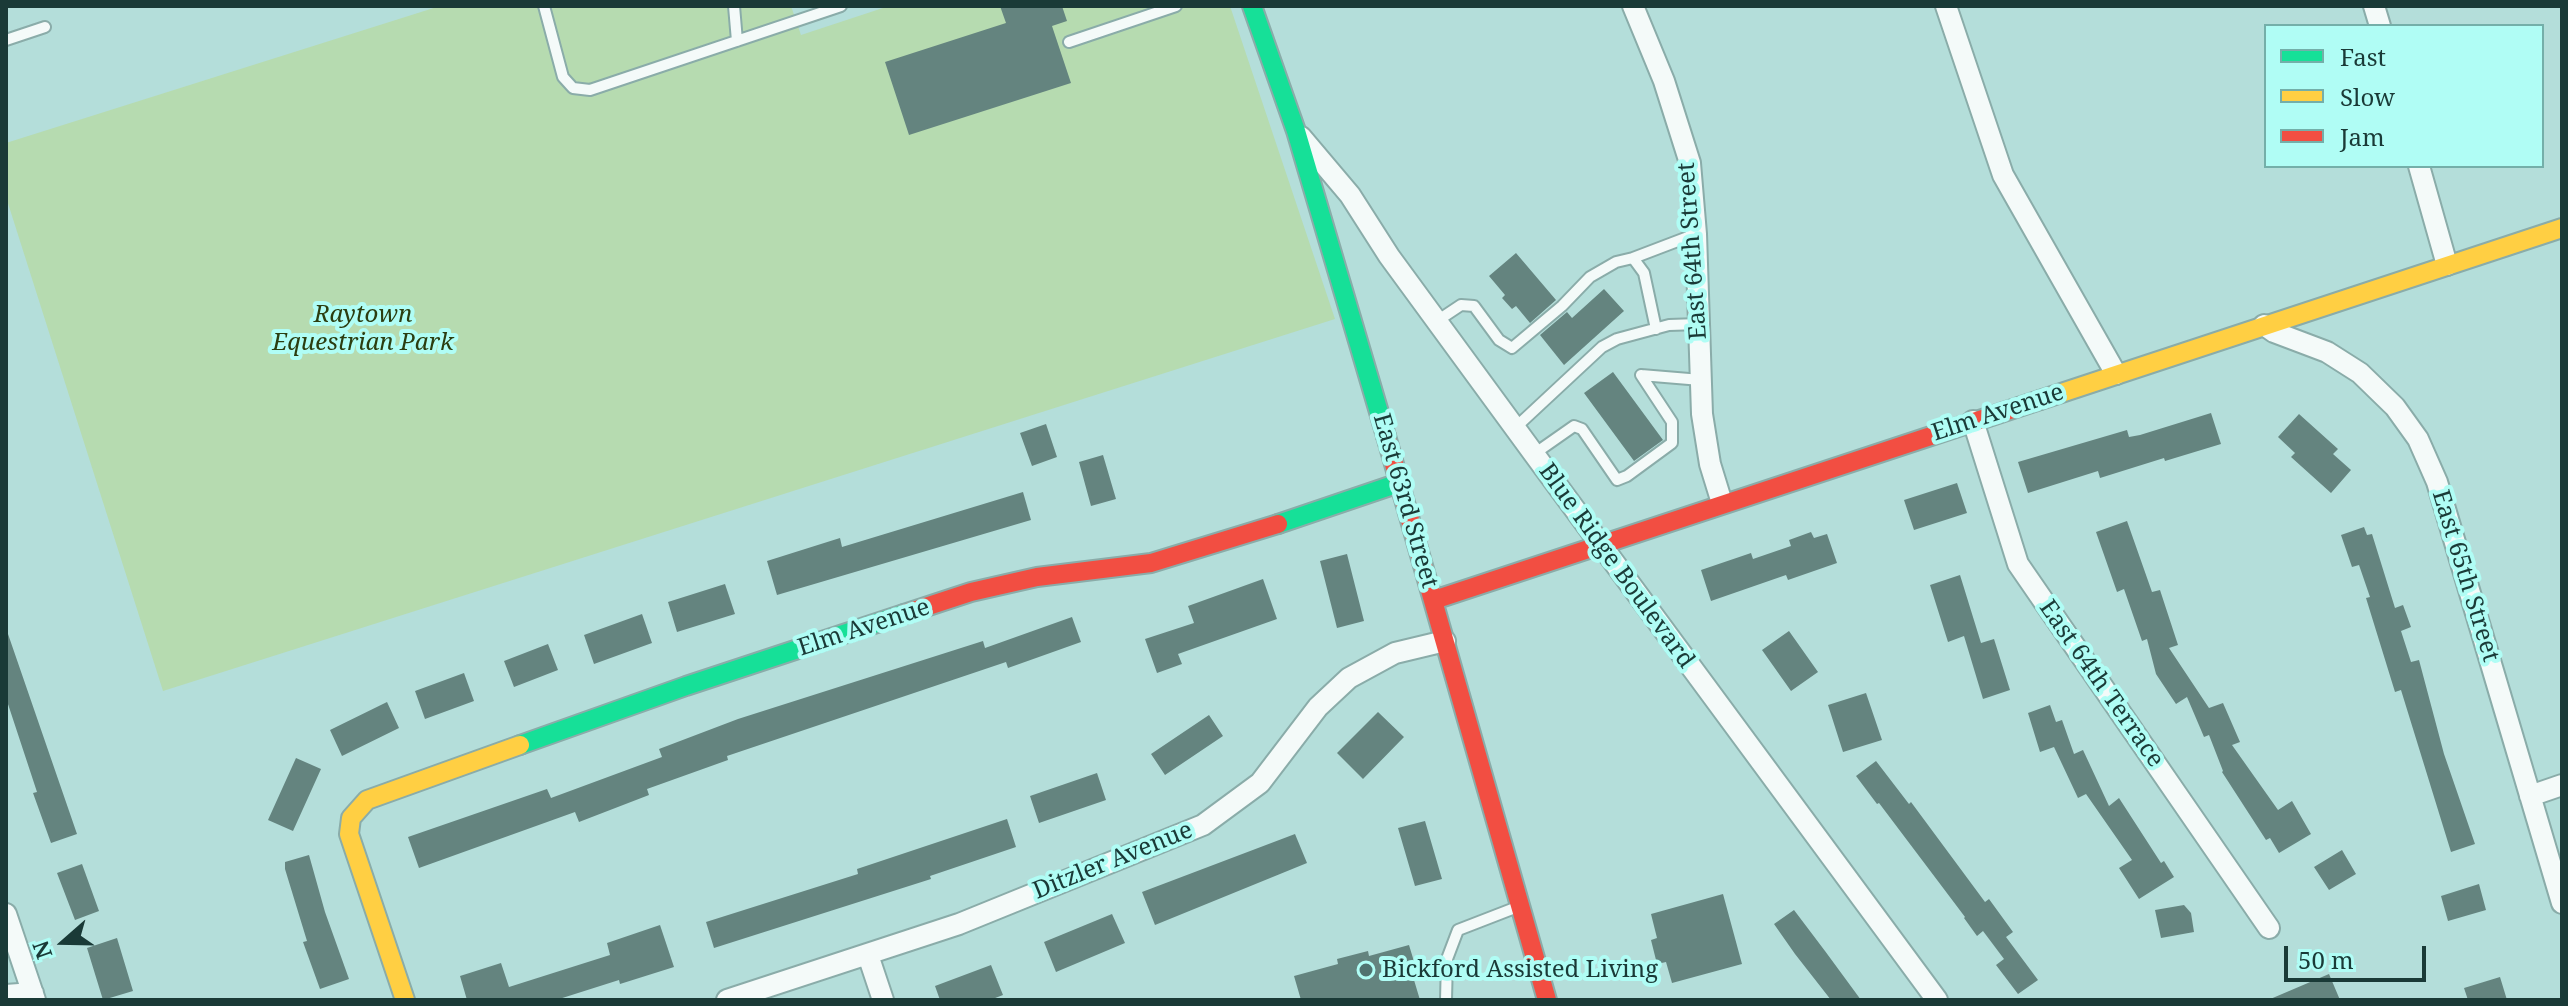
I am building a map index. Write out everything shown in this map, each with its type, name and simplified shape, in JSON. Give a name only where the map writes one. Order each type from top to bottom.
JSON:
[{"type":"street","name":"East 63rd Street","points":[[1252,6],[1296,131],[1434,600],[1547,1000]]},
{"type":"street","name":"East 64th Street","points":[[1633,6],[1664,81],[1690,163],[1696,234],[1702,414],[1710,464],[1722,503]]},
{"type":"street","points":[[1946,6],[2003,175],[2116,374]]},
{"type":"street","name":"Blue Ridge Boulevard","points":[[1296,131],[1350,195],[1389,256],[1599,544],[1937,1000]]},
{"type":"street","points":[[2420,168],[2447,265]]},
{"type":"street","name":"Elm Avenue","points":[[1434,600],[2562,228]]},
{"type":"street","name":"East 65th Street","points":[[2264,325],[2274,332],[2327,352],[2360,373],[2395,407],[2418,439],[2437,482],[2562,903]]},
{"type":"street","name":"East 64th Terrace","points":[[1973,421],[2018,564],[2269,928]]},
{"type":"street","name":"Elm Avenue","points":[[405,1000],[349,834],[351,818],[367,800],[686,686],[956,597],[1037,577],[1151,563],[1312,514],[1399,483]]},
{"type":"street","name":"Ditzler Avenue","points":[[727,1000],[959,924],[1203,825],[1260,783],[1318,707],[1349,678],[1395,653],[1445,641]]},
{"type":"street","points":[[2530,796],[2562,785]]},
{"type":"street","points":[[6,914],[34,996],[6,995]]},
{"type":"street","points":[[868,955],[883,1000]]},
{"type":"lane","points":[[544,6],[563,77],[573,88],[590,90],[841,6]]},
{"type":"lane","points":[[734,6],[737,41]]},
{"type":"lane","points":[[1069,42],[1176,6]]},
{"type":"lane","points":[[6,40],[45,27]]},
{"type":"lane","points":[[1437,321],[1461,305],[1474,306],[1499,340],[1512,348],[1562,306],[1590,277],[1616,262],[1696,234]]},
{"type":"lane","points":[[1633,258],[1644,273],[1656,329]]},
{"type":"lane","points":[[1515,428],[1602,347],[1617,339],[1656,329],[1699,324]]},
{"type":"lane","points":[[1534,454],[1574,426],[1582,429],[1617,480],[1627,476],[1672,443],[1672,422],[1641,375],[1701,380]]},
{"type":"lane","points":[[1446,1000],[1447,959],[1458,930],[1521,906]]},
{"type":"green space","name":"Raytown Equestrian Park","points":[[440,6],[791,6],[801,35],[889,6],[1230,6],[1335,319],[163,691],[6,197],[6,143]]},
{"type":"building","points":[[1000,6],[1062,6],[1067,21],[1052,26],[1071,83],[909,135],[885,62],[1006,23]]},
{"type":"building","points":[[1516,253],[1556,300],[1530,323],[1516,306],[1512,309],[1502,298],[1505,295],[1489,276]]},
{"type":"building","points":[[1604,289],[1624,311],[1564,365],[1540,335],[1567,312],[1572,318]]},
{"type":"building","points":[[1613,372],[1663,440],[1634,461],[1584,393]]},
{"type":"building","points":[[2211,413],[2221,444],[2100,478],[2098,471],[2028,493],[2018,462],[2127,430],[2129,437],[2140,435]]},
{"type":"building","points":[[2299,414],[2338,449],[2333,454],[2351,470],[2331,493],[2291,457],[2295,453],[2278,437]]},
{"type":"building","points":[[1046,424],[1057,457],[1032,466],[1020,433]]},
{"type":"building","points":[[1103,455],[1116,499],[1091,506],[1079,462]]},
{"type":"building","points":[[1957,483],[1967,513],[1914,530],[1904,500]]},
{"type":"building","points":[[1023,492],[1031,520],[777,595],[767,561],[840,538],[842,547]]},
{"type":"building","points":[[2127,521],[2152,592],[2160,590],[2178,645],[2169,648],[2209,708],[2223,703],[2240,742],[2232,745],[2278,810],[2292,801],[2311,834],[2279,853],[2270,838],[2266,840],[2222,772],[2209,735],[2204,737],[2187,697],[2176,704],[2156,674],[2147,639],[2142,641],[2124,589],[2117,592],[2096,532]]},
{"type":"building","points":[[2364,527],[2367,535],[2372,534],[2395,608],[2403,605],[2411,627],[2401,631],[2411,662],[2419,660],[2444,754],[2475,844],[2451,852],[2401,690],[2395,692],[2359,565],[2352,567],[2341,535]]},
{"type":"building","points":[[1811,532],[1814,538],[1827,534],[1837,563],[1788,580],[1786,575],[1711,601],[1701,570],[1751,553],[1753,559],[1791,546],[1789,540]]},
{"type":"building","points":[[1347,554],[1364,621],[1337,628],[1320,561]]},
{"type":"building","points":[[1960,575],[1981,643],[1994,639],[2010,690],[1983,699],[1964,636],[1948,642],[1930,585]]},
{"type":"building","points":[[1263,579],[1277,619],[1178,654],[1182,664],[1157,673],[1145,639],[1194,623],[1188,606]]},
{"type":"building","points":[[725,584],[735,614],[677,632],[668,602]]},
{"type":"building","points":[[642,614],[652,643],[594,664],[584,635]]},
{"type":"building","points":[[1072,617],[1081,642],[1008,668],[1006,662],[727,756],[728,760],[647,789],[649,795],[579,822],[575,812],[419,868],[408,837],[547,789],[551,798],[662,757],[659,749],[738,719],[983,641],[985,648]]},
{"type":"building","points":[[1789,631],[1818,672],[1791,691],[1762,650]]},
{"type":"building","points":[[8,634],[77,834],[51,843],[6,698]]},
{"type":"building","points":[[548,644],[558,670],[514,687],[504,661]]},
{"type":"building","points":[[464,673],[474,701],[425,719],[415,691]]},
{"type":"building","points":[[1866,693],[1882,740],[1843,752],[1828,705]]},
{"type":"building","points":[[387,702],[399,728],[342,756],[330,730]]},
{"type":"building","points":[[2050,705],[2056,722],[2062,720],[2074,754],[2083,750],[2109,806],[2119,798],[2161,863],[2164,861],[2174,877],[2139,899],[2119,868],[2132,860],[2086,794],[2078,798],[2054,747],[2040,752],[2028,713]]},
{"type":"building","points":[[1378,712],[1404,737],[1363,779],[1337,753]]},
{"type":"building","points":[[1209,715],[1223,736],[1165,775],[1151,754]]},
{"type":"building","points":[[296,758],[321,769],[293,831],[268,820]]},
{"type":"building","points":[[1876,761],[1909,804],[1911,802],[1985,902],[1989,899],[2013,932],[2006,937],[2038,980],[2018,994],[1996,965],[2004,959],[1983,931],[1977,936],[1856,776]]},
{"type":"building","points":[[1097,773],[1106,800],[1039,823],[1030,796]]},
{"type":"building","points":[[1007,819],[1016,847],[930,876],[931,879],[714,948],[706,922],[858,874],[857,869]]},
{"type":"building","points":[[1425,821],[1442,879],[1415,886],[1398,828]]},
{"type":"building","points":[[1295,834],[1307,863],[1155,925],[1142,892]]},
{"type":"building","points":[[2342,850],[2356,874],[2329,890],[2314,867]]},
{"type":"building","points":[[309,855],[349,979],[320,989],[303,942],[307,941],[285,869],[285,862]]},
{"type":"building","points":[[82,864],[99,911],[75,920],[57,873]]},
{"type":"building","points":[[2479,884],[2486,910],[2448,921],[2441,896]]},
{"type":"building","points":[[1723,894],[1742,964],[1672,983],[1666,962],[1657,964],[1651,940],[1657,938],[1651,914]]},
{"type":"building","points":[[2184,905],[2191,913],[2194,932],[2161,938],[2155,910]]},
{"type":"building","points":[[1794,910],[1861,1000],[1831,1000],[1795,954],[1774,924]]},
{"type":"building","points":[[1112,914],[1125,943],[1056,972],[1044,942]]},
{"type":"building","points":[[660,925],[674,967],[556,1000],[467,1000],[460,976],[501,963],[509,987],[610,955],[607,943]]},
{"type":"building","points":[[117,938],[133,991],[103,1000],[87,948]]},
{"type":"building","name":"Bickford Assisted Living","points":[[1409,945],[1419,978],[1414,980],[1420,1000],[1301,1000],[1294,976],[1338,964],[1337,959],[1368,951],[1369,956]]},
{"type":"building","points":[[991,965],[1003,995],[990,1000],[940,1000],[935,986]]},
{"type":"building","points":[[2329,974],[2340,1000],[2268,1000]]},
{"type":"building","points":[[2500,977],[2507,1000],[2468,1000],[2464,988]]},
{"type":"traffic: fast","points":[[1252,6],[1296,131],[1386,436]]},
{"type":"traffic: fast","points":[[1278,524],[1399,483]]},
{"type":"traffic: fast","points":[[520,745],[904,614]]},
{"type":"traffic: slow","points":[[2040,400],[2562,228]]},
{"type":"traffic: slow","points":[[405,1000],[349,834],[351,818],[367,800],[520,745]]},
{"type":"traffic: jam","points":[[1434,600],[2040,400]]},
{"type":"traffic: jam","points":[[1386,436],[1547,1000]]},
{"type":"traffic: jam","points":[[904,614],[971,592],[1037,577],[1151,563],[1278,524]]},
{"type":"place","name":"Bickford Assisted Living","points":[[1366,970]]}]
